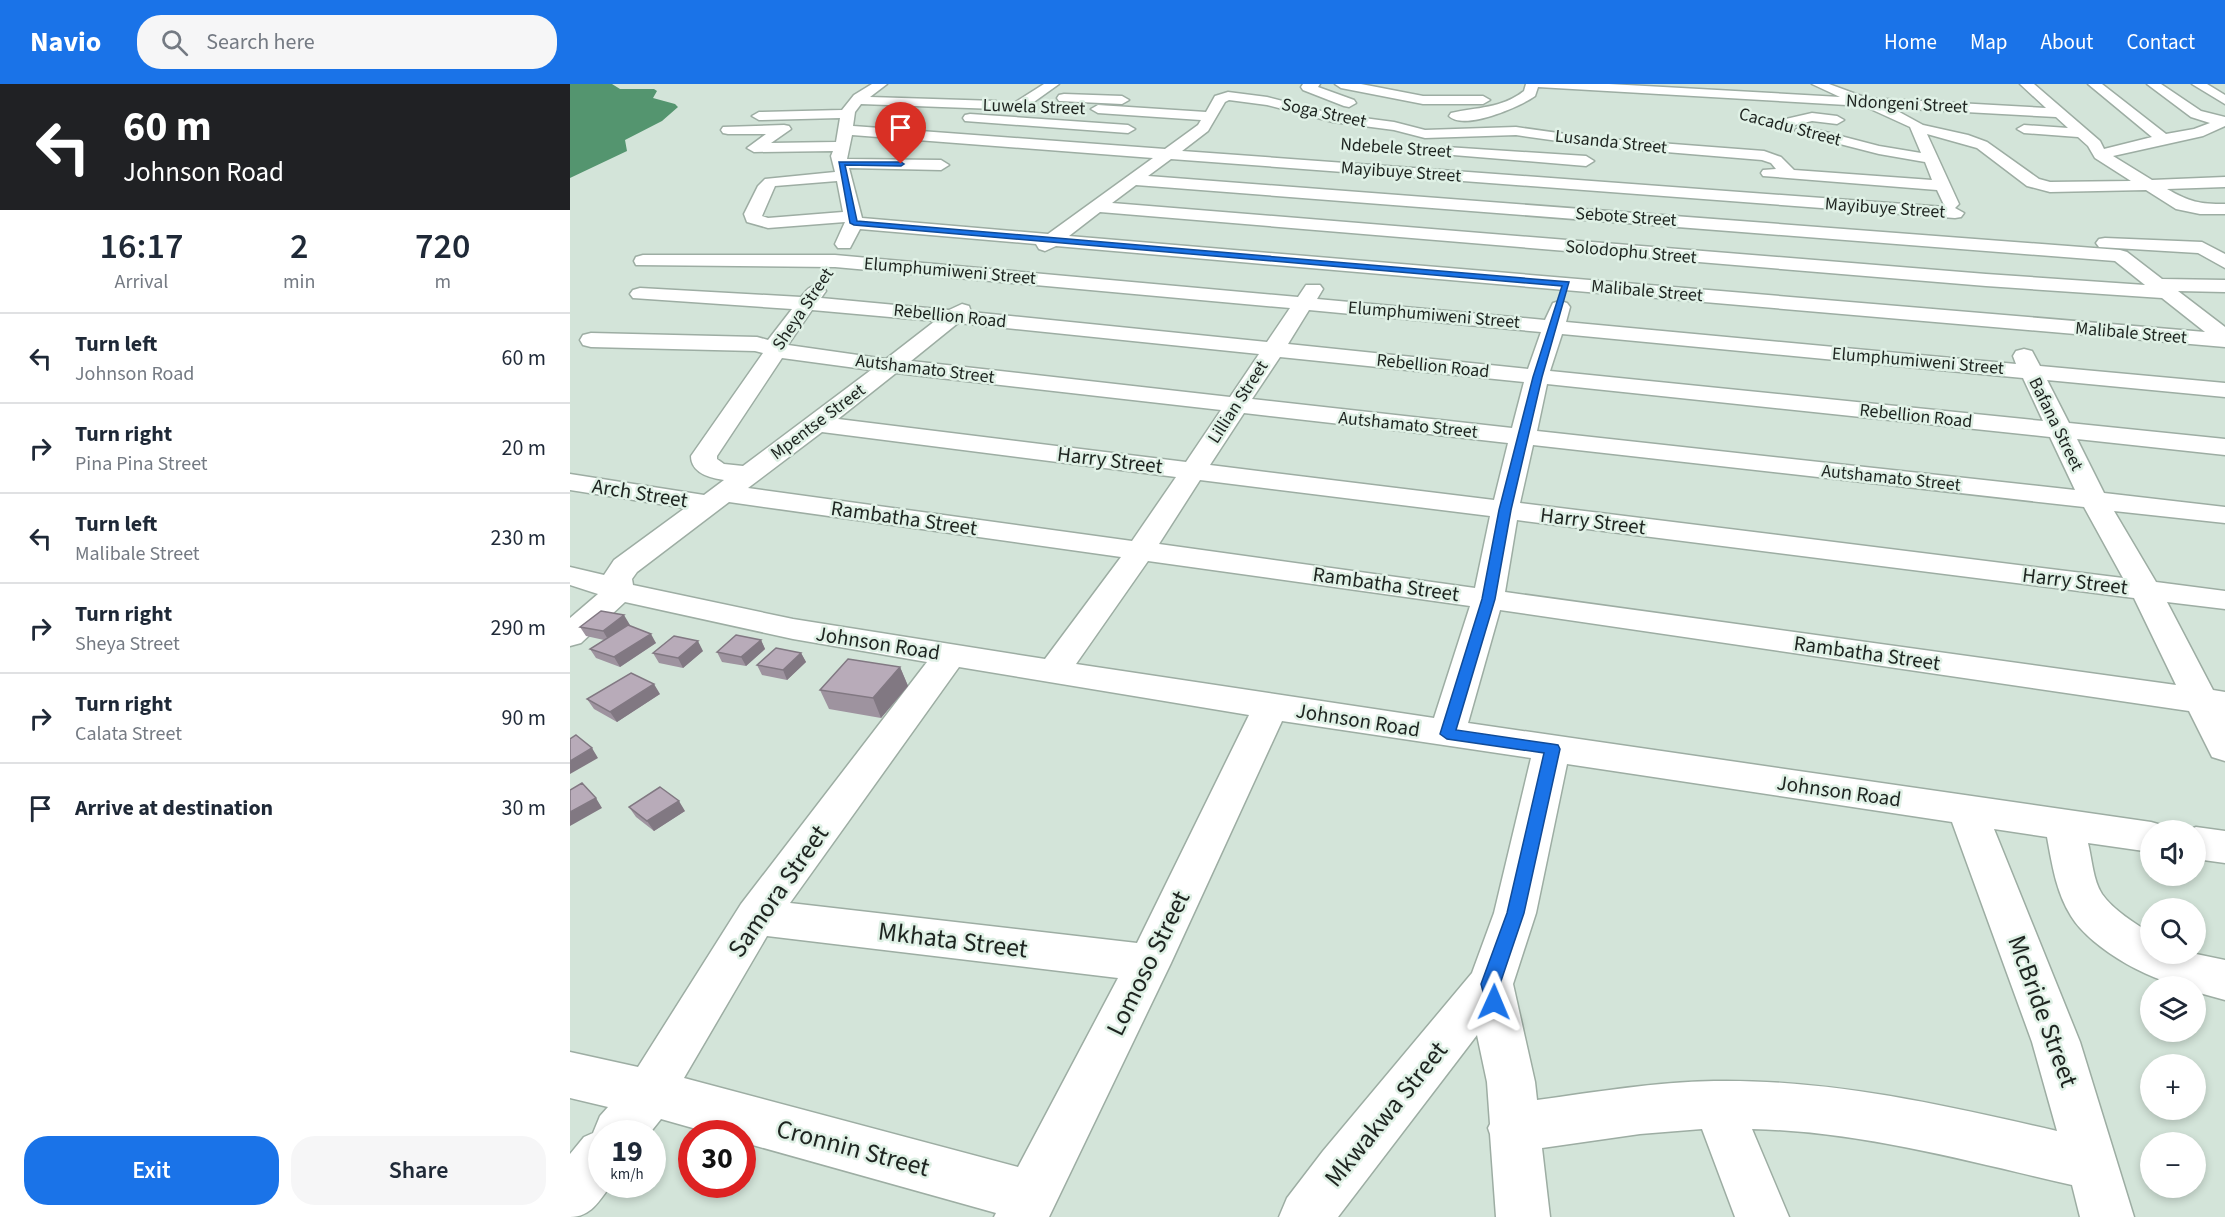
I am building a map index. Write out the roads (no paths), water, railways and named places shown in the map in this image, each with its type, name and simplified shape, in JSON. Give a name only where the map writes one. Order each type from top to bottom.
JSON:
[{"type":"street","points":[[853,220],[847,130],[880,84]]},
{"type":"street","points":[[1019,106],[1053,84]]},
{"type":"street","points":[[1314,84],[1306,87],[1377,112],[1409,116]]},
{"type":"street","points":[[1341,84],[1423,100],[1528,92],[1566,99]]},
{"type":"street","name":"Ndongeni Street","points":[[1541,84],[1649,87],[1856,103],[2057,113]]},
{"type":"street","points":[[1818,84],[1856,103],[1915,125],[1975,142],[2033,183],[2042,186],[2081,187],[2225,182]]},
{"type":"street","points":[[1832,84],[1856,103]]},
{"type":"street","points":[[2026,84],[2095,144],[2100,155],[2182,205],[2200,209],[2225,208]]},
{"type":"street","points":[[2094,84],[2163,139]]},
{"type":"street","points":[[2153,84],[2196,114],[2224,122]]},
{"type":"street","points":[[2198,84],[2225,100]]},
{"type":"street","name":"Cacadu Street","points":[[1649,87],[1682,100],[1714,107]]},
{"type":"street","points":[[1446,116],[1482,113],[1528,92]]},
{"type":"street","points":[[2014,94],[2037,95]]},
{"type":"street","name":"Soga Street","points":[[1223,98],[1235,96],[1267,101],[1340,120],[1394,126],[1426,142]]},
{"type":"street","name":"Mpentse Street","points":[[619,591],[617,579],[625,566],[817,424],[1005,275],[1195,134],[1205,126],[1223,98]]},
{"type":"street","points":[[1657,104],[1682,100]]},
{"type":"street","name":"Luwela Street","points":[[796,102],[847,130],[1019,106],[1054,104],[1210,116]]},
{"type":"street","points":[[1054,104],[1159,102],[1142,112]]},
{"type":"street","points":[[1782,124],[1856,103]]},
{"type":"street","points":[[756,116],[847,130],[1139,129]]},
{"type":"street","name":"Cacadu Street","points":[[1767,120],[1832,139],[1932,159]]},
{"type":"street","points":[[1882,122],[1969,126]]},
{"type":"street","points":[[2100,155],[2163,139],[2198,133],[2224,122]]},
{"type":"street","name":"Bafana Street","points":[[1915,125],[1968,243],[2094,501],[2213,703],[2225,748]]},
{"type":"street","points":[[782,129],[754,148],[847,130],[941,165]]},
{"type":"street","points":[[2014,129],[2082,133]]},
{"type":"street","points":[[2207,129],[2225,138]]},
{"type":"street","name":"Mayibuye Street","points":[[728,130],[847,130],[1400,172],[1749,183],[1955,213]]},
{"type":"street","name":"Malibale Street","points":[[847,130],[780,180],[769,183],[753,218],[768,222],[853,220],[1332,264],[2008,322],[2225,338]]},
{"type":"street","name":"Lusanda Street","points":[[1426,142],[1516,131],[1594,142],[1758,155],[1776,160],[1789,174]]},
{"type":"street","points":[[1173,132],[1219,135]]},
{"type":"street","name":"Ndebele Street","points":[[1426,142],[1604,162]]},
{"type":"street","name":"Lillian Street","points":[[1053,672],[1140,551],[1303,303],[1383,198],[1400,172],[1426,142]]},
{"type":"street","points":[[1750,227],[1749,183],[1789,174],[1944,186]]},
{"type":"street","name":"Sebote Street","points":[[1131,180],[1968,243],[2112,249],[2202,249],[2225,262]]},
{"type":"street","name":"Solodophu Street","points":[[1097,207],[1986,280],[2160,289],[2225,286]]},
{"type":"street","points":[[1447,734],[1488,599],[1505,510],[1537,377],[1576,247],[1581,214]]},
{"type":"street","name":"Sheya Street","points":[[727,491],[716,471],[704,462],[704,456],[776,350],[778,341],[807,304],[835,261],[853,220]]},
{"type":"street","points":[[2112,249],[2225,338]]},
{"type":"street","name":"Elumphumiweni Street","points":[[643,261],[835,261],[2225,390]]},
{"type":"street","name":"Rebellion Road","points":[[640,294],[850,305],[2225,447]]},
{"type":"street","name":"Autshamato Street","points":[[591,340],[757,344],[776,350],[891,366],[2225,515]]},
{"type":"street","name":"Harry Street","points":[[817,424],[2225,600]]},
{"type":"street","name":"Arch Street","points":[[570,482],[727,491]]},
{"type":"street","name":"Rambatha Street","points":[[727,491],[2213,703]]},
{"type":"street","name":"Johnson Road","points":[[570,576],[590,580],[619,591],[793,629],[950,655],[1447,734],[2140,835]]},
{"type":"street","points":[[570,636],[619,591]]},
{"type":"street","name":"Samora Street","points":[[629,1120],[651,1093],[656,1080],[756,917],[950,655]]},
{"type":"street","name":"Lomoso Street","points":[[1026,1207],[1149,963],[1271,707]]},
{"type":"street","name":"Mkwakwa Street","points":[[1306,1217],[1341,1169],[1490,984],[1515,913],[1552,749]]},
{"type":"street","name":"McBride Street","points":[[1967,810],[2056,1042],[2107,1217]]},
{"type":"street","points":[[2065,825],[2084,902],[2097,917],[2140,951],[2166,964],[2225,980]]},
{"type":"street","points":[[2206,844],[2225,847]]},
{"type":"street","name":"Mkhata Street","points":[[756,917],[1149,963]]},
{"type":"street","points":[[1490,984],[1510,1082],[1523,1217]]},
{"type":"street","name":"Cronnin Street","points":[[570,1075],[651,1093],[1026,1207]]},
{"type":"street","points":[[1513,1128],[1673,1107],[1717,1105],[1826,1110],[1907,1122],[2091,1164]]},
{"type":"street","points":[[1717,1105],[1762,1217]]},
{"type":"street","points":[[570,1195],[588,1172]]}]
